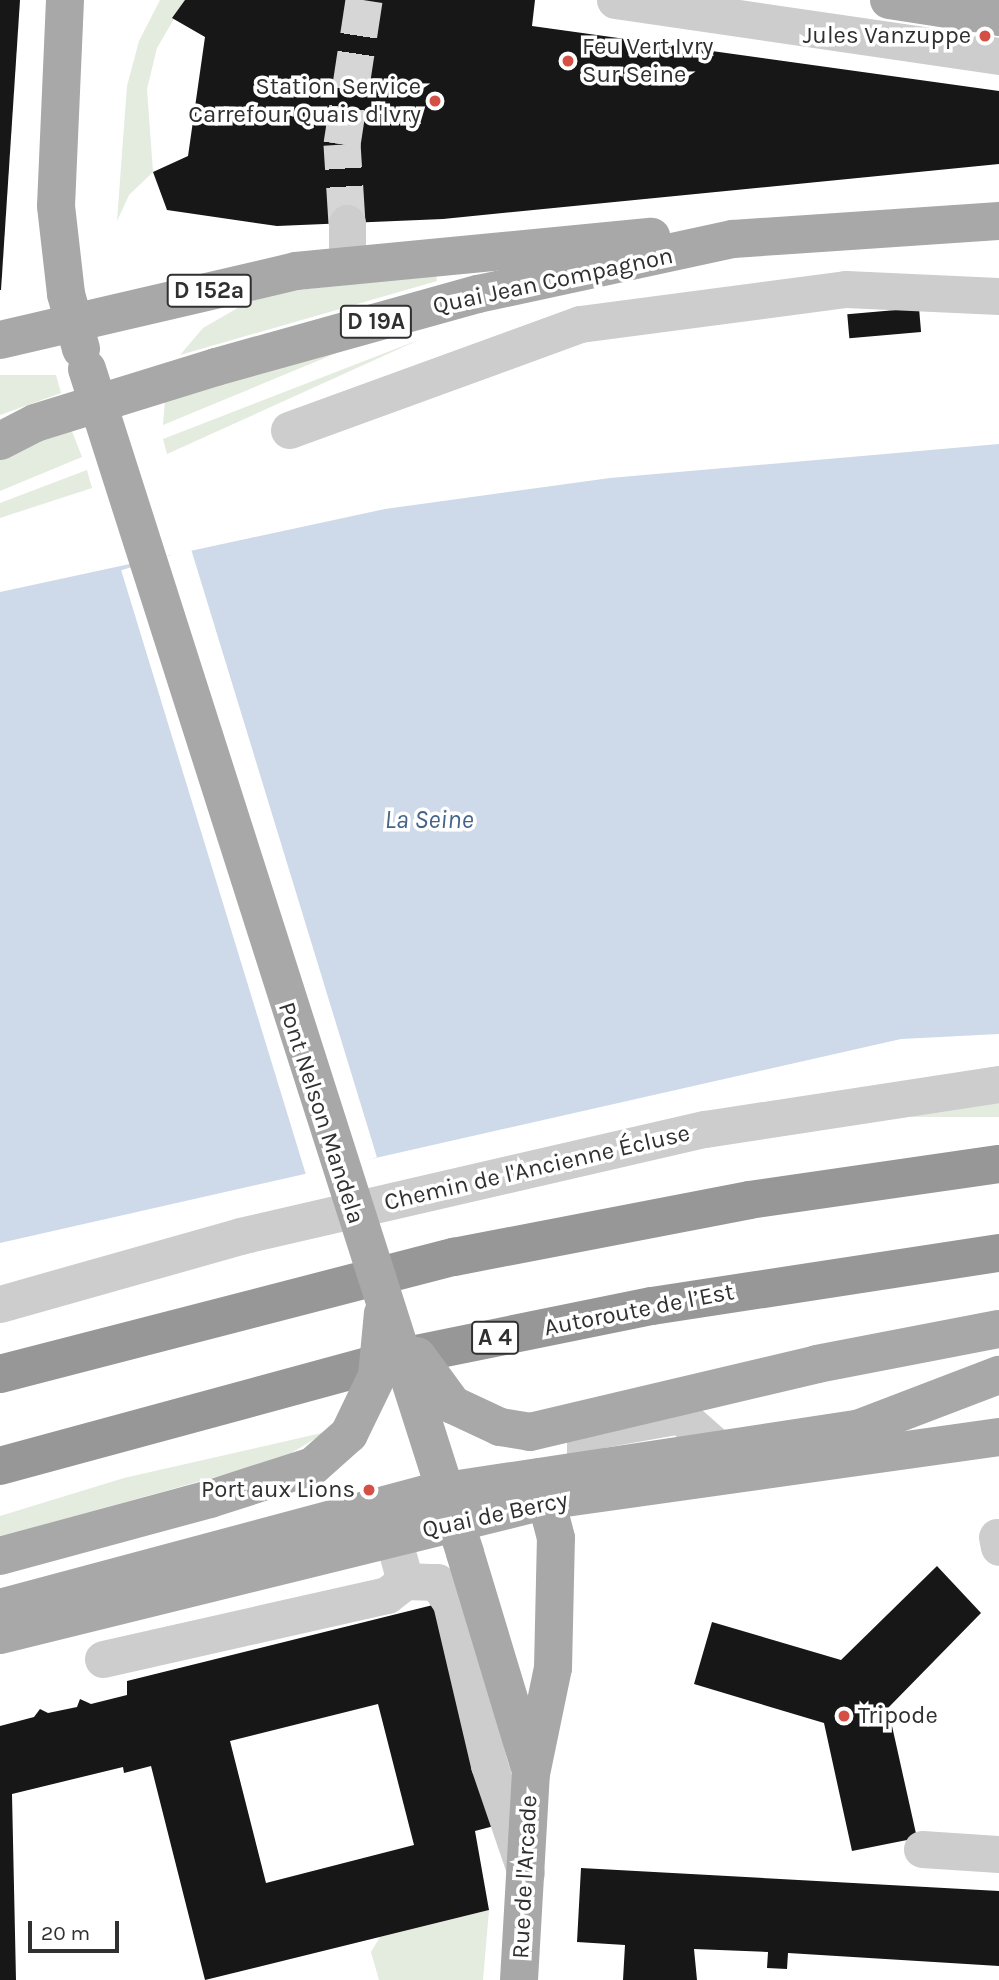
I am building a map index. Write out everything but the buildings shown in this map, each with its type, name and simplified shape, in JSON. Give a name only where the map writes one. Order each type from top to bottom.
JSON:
[{"type":"highway","points":[[0,1374],[454,1257],[749,1200],[999,1164]]},
{"type":"highway","name":"Autoroute de l’Est","points":[[0,1466],[401,1357],[652,1306],[999,1253]]},
{"type":"main road","name":"Pont Nelson Mandela","points":[[65,0],[56,206],[73,323],[465,1553],[514,1698],[531,1774]]},
{"type":"main road","points":[[63,48],[88,0]]},
{"type":"main road","points":[[889,0],[999,17]]},
{"type":"main road","name":"Quai Jean Compagnon","points":[[0,441],[35,423],[216,367],[537,281],[733,239],[999,221]]},
{"type":"main road","name":"D 152a","points":[[0,340],[296,271],[571,247],[688,233],[733,239]]},
{"type":"main road","points":[[502,252],[537,281],[571,247]]},
{"type":"main road","points":[[384,1299],[434,1387],[453,1405],[500,1427],[530,1432],[817,1364],[999,1329]]},
{"type":"main road","points":[[0,1556],[264,1487],[330,1454],[364,1413],[377,1376],[384,1299]]},
{"type":"main road","points":[[0,1608],[139,1566],[256,1541],[426,1493],[542,1489],[585,1472],[716,1447],[860,1428],[999,1375]]},
{"type":"main road","name":"Quai de Bercy","points":[[0,1635],[393,1538],[542,1489],[999,1437]]},
{"type":"main road","points":[[531,1774],[553,1668],[556,1538],[542,1489]]},
{"type":"main road","points":[[256,1541],[286,1543],[370,1522],[393,1538]]},
{"type":"main road","name":"Rue de l'Arcade","points":[[519,1980],[531,1774]]},
{"type":"street","points":[[615,0],[999,56]]},
{"type":"street","points":[[347,223],[347,266]]},
{"type":"street","points":[[289,430],[580,324],[846,289],[999,296]]},
{"type":"street","name":"Chemin de l'Ancienne Écluse","points":[[0,1304],[240,1236],[705,1129],[999,1084]]},
{"type":"street","points":[[393,1538],[405,1581]]},
{"type":"street","points":[[103,1659],[387,1595],[405,1581],[437,1582],[451,1603],[489,1765],[526,1873]]},
{"type":"street","points":[[922,1849],[998,1844]]},
{"type":"shaded area","points":[[160,0],[185,0],[157,48],[147,89],[153,172],[129,195],[117,221],[127,86],[139,41]]},
{"type":"shaded area","points":[[436,275],[437,281],[180,355],[203,328],[248,302],[290,291]]},
{"type":"shaded area","points":[[421,339],[167,454],[163,439]]},
{"type":"shaded area","points":[[368,340],[163,425],[165,399]]},
{"type":"shaded area","points":[[0,375],[56,375],[61,393],[0,415]]},
{"type":"shaded area","points":[[70,426],[82,457],[0,491],[0,457]]},
{"type":"shaded area","points":[[87,470],[92,488],[0,518],[0,503]]},
{"type":"shaded area","points":[[897,1093],[999,1093],[999,1117],[897,1117]]},
{"type":"shaded area","points":[[326,1432],[283,1458],[0,1537],[0,1516],[124,1478]]},
{"type":"shaded area","points":[[489,1910],[483,1980],[379,1980],[371,1952],[380,1937]]},
{"type":"water","name":"La Seine","points":[[999,444],[999,1034],[901,1039],[0,1243],[0,592],[385,509],[610,478]]},
{"type":"pier","points":[[191,549],[377,1157],[307,1179],[121,570]]},
{"type":"tunnel","points":[[347,223],[342,144],[364,0]]},
{"type":"place","name":"Jules Vanzuppe","points":[[985,36]]},
{"type":"place","name":"Feu Vert Ivry Sur Seine","points":[[568,61]]},
{"type":"place","name":"Station Service Carrefour Quais d'Ivry","points":[[435,101]]},
{"type":"place","name":"Port aux Lions","points":[[369,1490]]},
{"type":"place","name":"Tripode","points":[[844,1716]]}]
